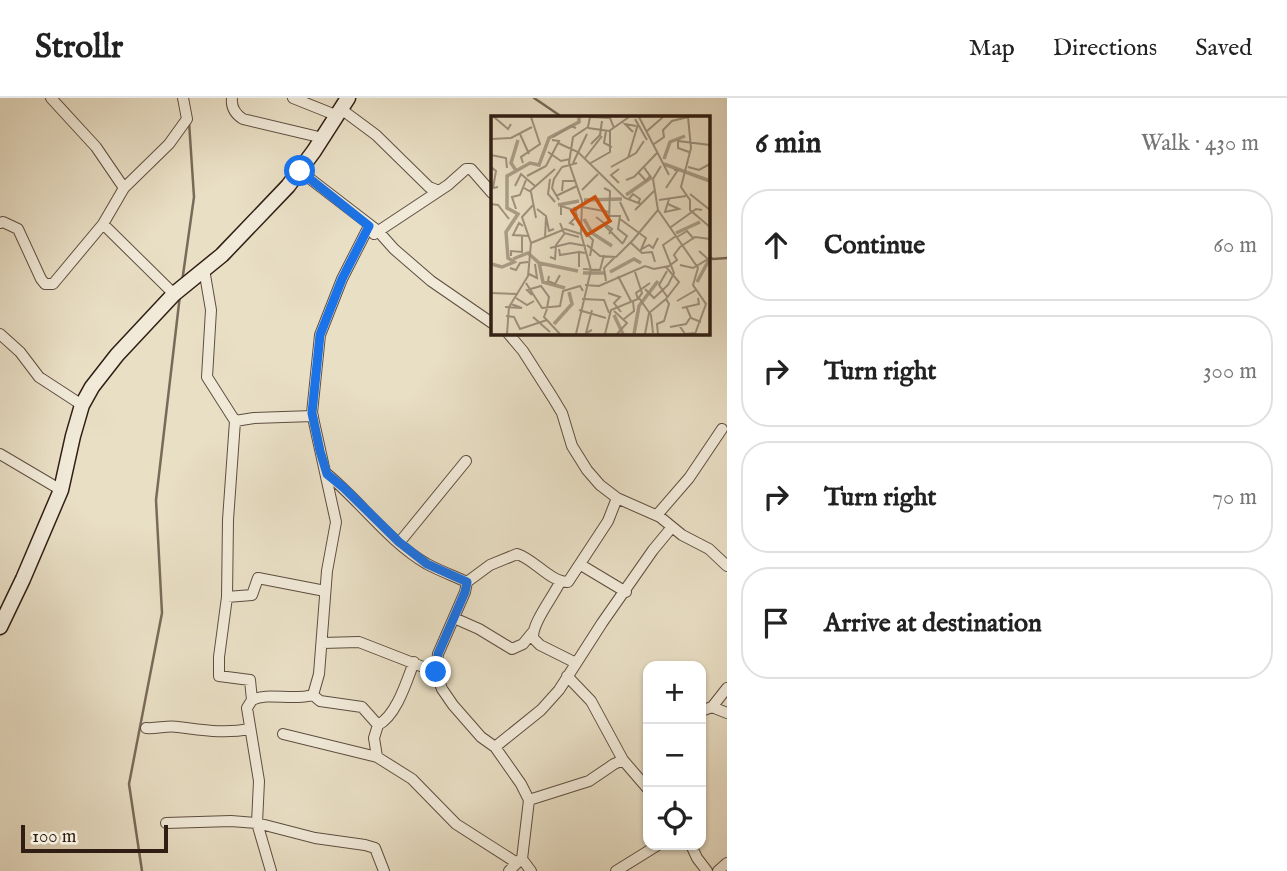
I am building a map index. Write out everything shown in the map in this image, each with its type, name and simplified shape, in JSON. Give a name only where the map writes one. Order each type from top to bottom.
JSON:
[{"type":"street","points":[[51,98],[96,147],[124,188]]},
{"type":"street","points":[[0,223],[18,229],[41,279],[45,284],[52,284],[103,223],[124,188],[169,144],[187,119],[183,98]]},
{"type":"street","points":[[232,98],[236,114],[243,119],[323,138]]},
{"type":"street","points":[[293,98],[342,107],[434,189]]},
{"type":"street","points":[[0,627],[20,588],[61,490],[82,405],[92,387],[117,355],[174,294],[222,255],[300,171],[342,107]]},
{"type":"street","points":[[313,695],[319,674],[325,591],[336,522],[313,416],[320,335],[342,279],[364,240],[374,229],[427,199],[434,189],[466,169],[471,169],[491,192]]},
{"type":"street","points":[[300,171],[374,229],[430,281],[491,322]]},
{"type":"street","points":[[103,223],[174,294]]},
{"type":"street","points":[[204,269],[211,310],[207,377],[235,421],[228,520],[227,597],[219,676],[250,680],[252,700]]},
{"type":"street","points":[[0,334],[20,352],[38,377],[82,405]]},
{"type":"street","points":[[509,334],[523,351],[562,414],[572,446],[587,470],[617,498],[657,515],[709,549],[727,566]]},
{"type":"street","points":[[235,421],[313,416]]},
{"type":"street","points":[[657,515],[689,478],[722,429]]},
{"type":"street","points":[[0,454],[61,490]]},
{"type":"street","points":[[399,542],[466,461]]},
{"type":"street","points":[[327,474],[399,542],[427,564],[467,582]]},
{"type":"street","points":[[516,864],[529,800],[522,784],[495,747],[481,737],[442,689],[436,672],[438,654],[467,582],[490,565],[517,554],[524,556],[560,582],[568,582],[608,521],[617,498]]},
{"type":"street","points":[[495,747],[541,710],[559,690],[653,550],[672,527]]},
{"type":"street","points":[[581,565],[626,592]]},
{"type":"street","points":[[227,597],[251,595],[258,578],[325,591]]},
{"type":"street","points":[[454,618],[512,649],[523,644],[532,634],[560,582]]},
{"type":"street","points":[[532,634],[540,645],[576,663]]},
{"type":"street","points":[[322,643],[359,642],[436,672]]},
{"type":"street","points":[[377,757],[374,738],[378,724],[386,720],[402,694],[414,662]]},
{"type":"street","points":[[567,676],[591,701],[623,761],[646,787]]},
{"type":"street","points":[[706,709],[712,707],[727,688]]},
{"type":"street","points":[[271,871],[257,824],[259,781],[247,708],[252,700],[260,696],[286,699],[313,695],[320,701],[362,707],[378,724]]},
{"type":"street","points":[[712,707],[727,713]]},
{"type":"street","points":[[145,728],[176,726],[232,732],[250,729]]},
{"type":"street","points":[[282,734],[377,757],[412,779],[456,824],[531,871]]},
{"type":"street","points":[[529,800],[589,781],[623,761]]},
{"type":"street","points":[[166,824],[231,821],[372,846],[377,851],[384,871]]},
{"type":"street","points":[[615,871],[650,850]]},
{"type":"street","points":[[693,850],[707,871]]},
{"type":"street","points":[[718,871],[727,863]]},
{"type":"waterway","points":[[534,98],[561,116]]},
{"type":"waterway","points":[[182,282],[194,197],[189,122]]},
{"type":"waterway","points":[[710,257],[727,258]]},
{"type":"waterway","points":[[142,871],[129,784],[162,613],[156,500],[180,295]]},
{"type":"route","points":[[300,171],[369,226],[342,279],[320,335],[312,413],[320,451],[327,474],[399,542],[427,564],[467,582],[438,654],[436,672]]}]
